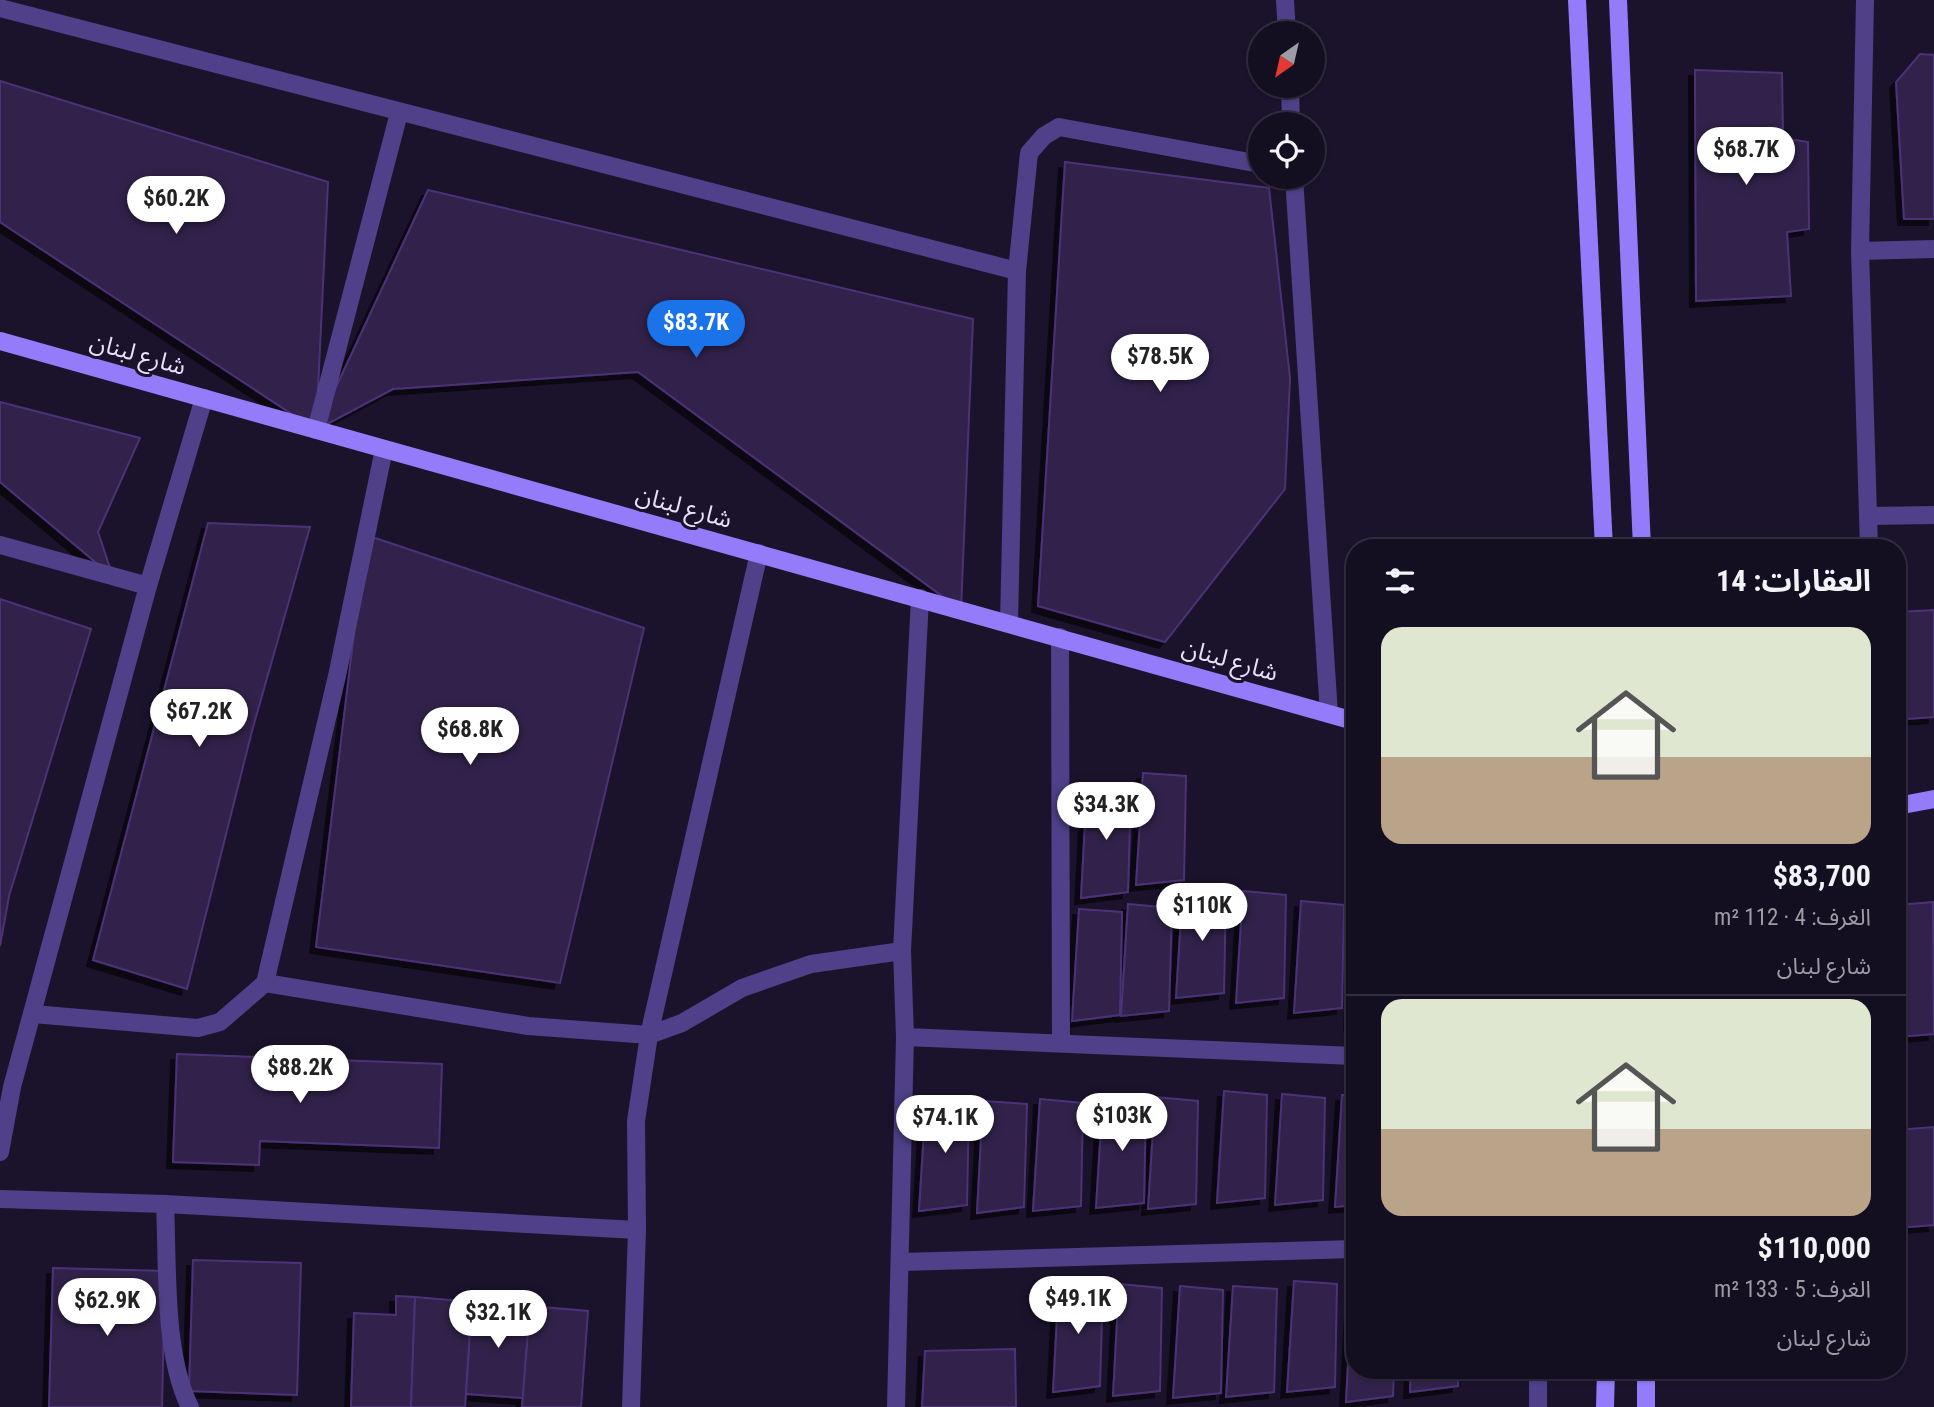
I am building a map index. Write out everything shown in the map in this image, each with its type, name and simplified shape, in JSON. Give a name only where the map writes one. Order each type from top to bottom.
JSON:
[{"type":"street","points":[[1286,0],[1287,21]]},
{"type":"street","points":[[1577,0],[1604,539]]},
{"type":"street","points":[[1618,0],[1642,539]]},
{"type":"street","points":[[1865,0],[1860,251],[1869,539]]},
{"type":"street","points":[[0,8],[1017,271]]},
{"type":"street","points":[[316,430],[400,113]]},
{"type":"street","points":[[1009,623],[1017,271],[1029,153],[1044,136],[1059,127],[1248,162]]},
{"type":"street","points":[[1295,189],[1329,714]]},
{"type":"street","points":[[1860,251],[1934,249]]},
{"type":"street","name":"شارع لبنان","points":[[0,341],[1346,719]]},
{"type":"street","points":[[0,1152],[6,1085],[33,1014],[148,586],[204,398]]},
{"type":"street","points":[[33,1014],[198,1028],[220,1022],[265,983],[337,676],[384,449]]},
{"type":"street","points":[[1868,516],[1934,515]]},
{"type":"street","points":[[0,545],[148,586]]},
{"type":"street","points":[[631,1407],[637,1230],[636,1121],[649,1035],[759,553]]},
{"type":"street","points":[[896,1407],[905,1037],[902,951],[920,598]]},
{"type":"street","points":[[1060,637],[1061,1042]]},
{"type":"street","points":[[1906,804],[1934,799]]},
{"type":"street","points":[[265,983],[528,1026],[649,1035],[682,1023],[742,988],[811,964],[902,951]]},
{"type":"street","points":[[905,1037],[1346,1056]]},
{"type":"street","points":[[0,1199],[637,1230]]},
{"type":"street","points":[[165,1205],[174,1356],[180,1388],[190,1407]]},
{"type":"street","points":[[901,1262],[1346,1249]]},
{"type":"street","points":[[1538,1379],[1538,1407]]},
{"type":"street","points":[[1605,1407],[1606,1379]]},
{"type":"street","points":[[1646,1379],[1646,1407]]},
{"type":"building","points":[[1920,54],[1934,55],[1934,219],[1904,219],[1896,82]]},
{"type":"building","points":[[1695,70],[1782,73],[1783,138],[1808,142],[1809,229],[1787,232],[1791,296],[1696,301]]},
{"type":"building","points":[[0,81],[328,182],[316,430],[0,222]]},
{"type":"building","points":[[1065,162],[1248,185],[1248,189],[1269,189],[1290,378],[1285,489],[1165,642],[1038,606]]},
{"type":"building","points":[[428,190],[973,319],[961,610],[638,372],[393,389],[316,430]]},
{"type":"building","points":[[0,402],[140,438],[98,532],[113,577],[0,482]]},
{"type":"building","points":[[208,523],[310,527],[252,731],[187,989],[93,960]]},
{"type":"building","points":[[366,535],[644,628],[560,983],[316,947]]},
{"type":"building","points":[[0,599],[91,629],[9,896],[0,946]]},
{"type":"building","points":[[1934,610],[1934,717],[1907,719],[1906,612]]},
{"type":"building","points":[[1143,773],[1186,776],[1184,880],[1136,885]]},
{"type":"building","points":[[1087,786],[1131,789],[1128,892],[1081,898]]},
{"type":"building","points":[[1183,886],[1226,890],[1224,993],[1176,998]]},
{"type":"building","points":[[1243,891],[1286,895],[1284,998],[1236,1003]]},
{"type":"building","points":[[1301,901],[1344,905],[1342,1008],[1294,1013]]},
{"type":"building","points":[[1933,902],[1934,1034],[1906,1036],[1906,904]]},
{"type":"building","points":[[1128,904],[1172,908],[1169,1011],[1121,1016]]},
{"type":"building","points":[[1079,909],[1122,912],[1120,1015],[1072,1021]]},
{"type":"building","points":[[177,1054],[442,1064],[439,1148],[260,1141],[259,1165],[173,1162]]},
{"type":"building","points":[[1224,1091],[1267,1095],[1265,1198],[1217,1203]]},
{"type":"building","points":[[1282,1094],[1325,1098],[1323,1200],[1275,1205]]},
{"type":"building","points":[[1342,1095],[1346,1095],[1346,1206],[1335,1207]]},
{"type":"building","points":[[1103,1096],[1146,1100],[1144,1203],[1096,1208]]},
{"type":"building","points":[[1155,1097],[1198,1101],[1196,1204],[1148,1209]]},
{"type":"building","points":[[926,1099],[969,1102],[967,1205],[919,1211]]},
{"type":"building","points":[[1040,1099],[1083,1103],[1081,1206],[1033,1211]]},
{"type":"building","points":[[983,1101],[1027,1104],[1024,1207],[977,1213]]},
{"type":"building","points":[[1934,1127],[1934,1225],[1906,1227],[1906,1129]]},
{"type":"building","points":[[193,1260],[301,1263],[297,1395],[189,1391]]},
{"type":"building","points":[[53,1268],[165,1271],[162,1407],[49,1407]]},
{"type":"building","points":[[1059,1280],[1103,1284],[1100,1386],[1053,1392]]},
{"type":"building","points":[[1294,1281],[1337,1284],[1335,1387],[1287,1392]]},
{"type":"building","points":[[1119,1284],[1162,1288],[1160,1391],[1113,1396]]},
{"type":"building","points":[[1180,1286],[1223,1290],[1221,1393],[1173,1398]]},
{"type":"building","points":[[1233,1286],[1277,1289],[1274,1392],[1226,1397]]},
{"type":"building","points":[[396,1296],[415,1297],[411,1407],[351,1407],[354,1313],[396,1315]]},
{"type":"building","points":[[415,1297],[472,1302],[465,1407],[411,1407]]},
{"type":"building","points":[[472,1302],[530,1306],[523,1398],[466,1394]]},
{"type":"building","points":[[530,1306],[588,1311],[581,1407],[522,1407]]},
{"type":"building","points":[[1015,1349],[1016,1407],[922,1407],[925,1351]]},
{"type":"building","points":[[1347,1379],[1394,1379],[1393,1396],[1346,1402]]},
{"type":"building","points":[[1411,1379],[1458,1379],[1458,1386],[1410,1392]]}]
